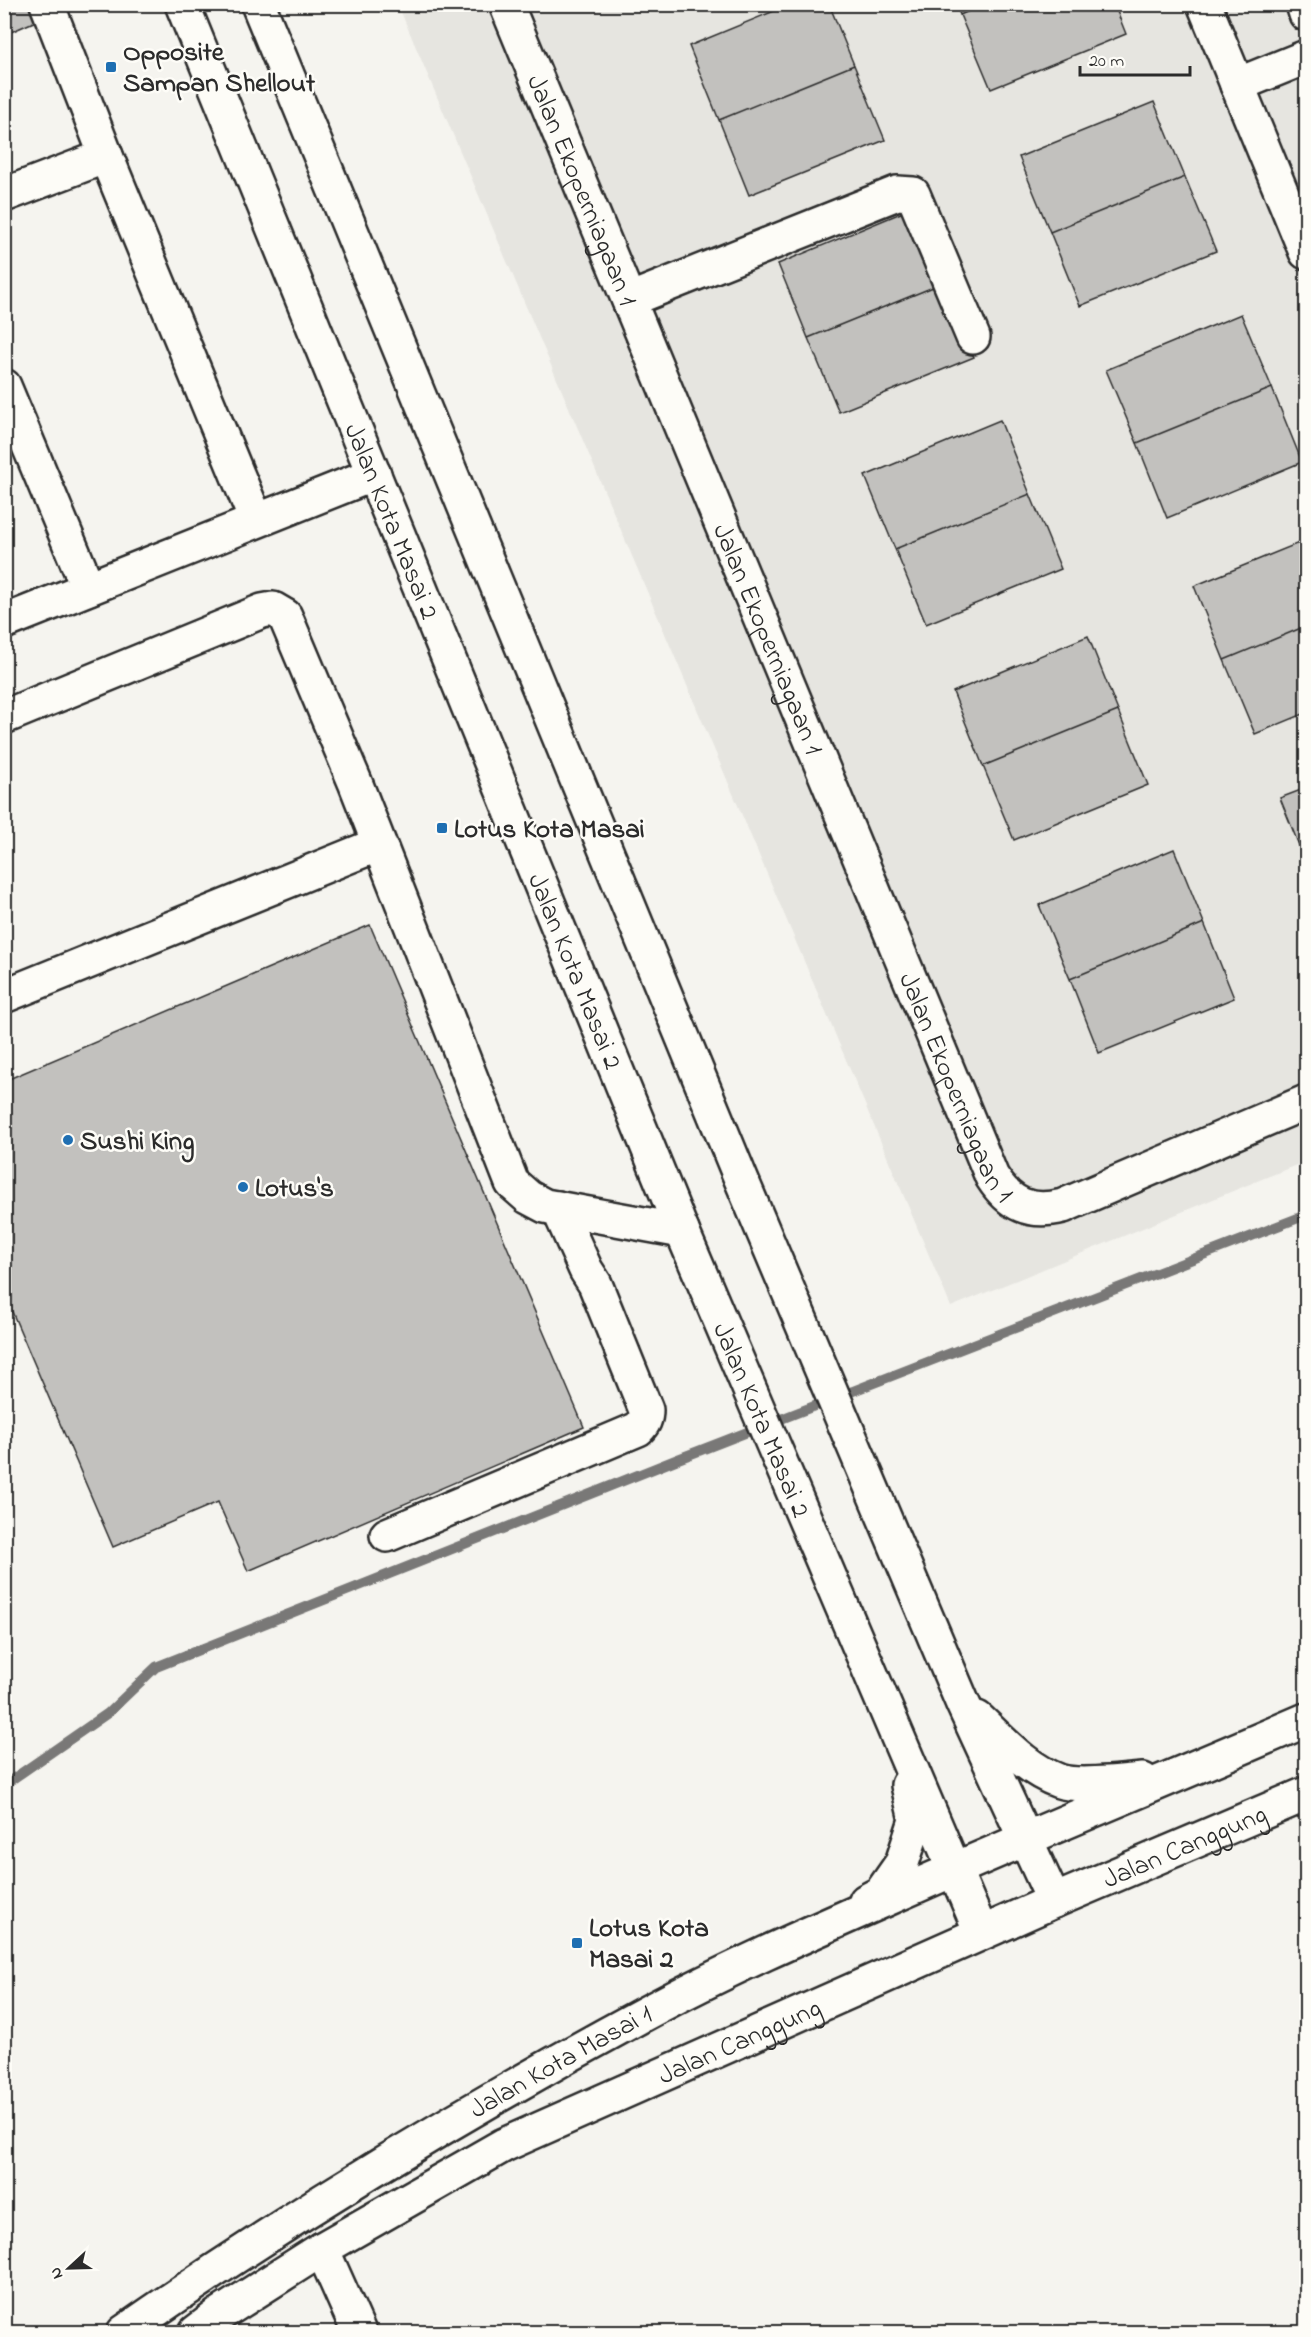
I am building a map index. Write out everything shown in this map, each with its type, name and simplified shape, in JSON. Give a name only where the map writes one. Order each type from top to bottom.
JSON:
[{"type":"main road","points":[[47,4],[106,156],[256,520]]},
{"type":"main road","name":"Jalan Kota Masai 2","points":[[182,4],[682,1231],[981,1932]]},
{"type":"main road","points":[[258,4],[741,1179],[963,1704],[1054,1900]]},
{"type":"main road","name":"Jalan Ekoperniagaan 1","points":[[506,4],[992,1177],[1001,1191],[1014,1202],[1030,1209],[1047,1210],[1064,1206],[1306,1102]]},
{"type":"main road","points":[[1204,4],[1306,252]]},
{"type":"main road","points":[[1303,4],[1306,14]]},
{"type":"main road","points":[[1237,85],[1306,57]]},
{"type":"main road","points":[[4,195],[106,156]]},
{"type":"main road","points":[[629,300],[897,193],[913,194],[973,337]]},
{"type":"main road","points":[[4,386],[88,588]]},
{"type":"main road","points":[[4,622],[374,474]]},
{"type":"main road","points":[[4,717],[262,611],[273,609],[285,616],[379,844],[512,1183],[528,1197],[545,1206],[682,1231]]},
{"type":"main road","points":[[4,996],[379,844]]},
{"type":"main road","points":[[387,1535],[638,1429],[644,1423],[646,1410],[595,1284],[586,1270],[558,1208]]},
{"type":"main road","points":[[963,1704],[1021,1760],[1060,1781],[1102,1783],[1169,1778]]},
{"type":"main road","points":[[1025,1839],[1306,1720]]},
{"type":"main road","points":[[785,1944],[880,1893],[902,1863],[916,1820],[892,1722]]},
{"type":"main road","name":"Jalan Canggung","points":[[196,2332],[217,2316],[322,2249],[504,2145],[1054,1900],[1306,1794]]},
{"type":"main road","name":"Jalan Kota Masai 1","points":[[124,2332],[201,2279],[433,2133],[646,2013],[785,1944],[1025,1839]]},
{"type":"main road","points":[[322,2249],[359,2332]]},
{"type":"shaded area","points":[[398,5],[1306,5],[1306,1161],[951,1307]]},
{"type":"building","points":[[4,4],[40,4],[45,17],[4,35]]},
{"type":"building","points":[[791,4],[829,4],[854,65],[719,120],[689,46]]},
{"type":"building","points":[[956,4],[985,4],[960,15]]},
{"type":"building","points":[[985,4],[1114,4],[1126,34],[991,89],[960,15]]},
{"type":"building","points":[[854,65],[885,140],[749,195],[719,120]]},
{"type":"building","points":[[1154,102],[1185,177],[1050,232],[1019,157]]},
{"type":"building","points":[[1185,177],[1216,251],[1080,306],[1050,232]]},
{"type":"building","points":[[913,208],[943,283],[808,338],[778,264]]},
{"type":"building","points":[[943,283],[974,357],[839,412],[808,338]]},
{"type":"building","points":[[1241,314],[1272,388],[1137,443],[1106,370]]},
{"type":"building","points":[[1272,388],[1302,462],[1167,518],[1137,443]]},
{"type":"building","points":[[1000,420],[1030,494],[895,549],[865,476]]},
{"type":"building","points":[[1030,494],[1061,569],[926,624],[895,549]]},
{"type":"building","points":[[1306,540],[1306,626],[1224,660],[1194,586]]},
{"type":"building","points":[[1306,626],[1306,713],[1255,734],[1224,660]]},
{"type":"building","points":[[1088,636],[1118,711],[983,766],[953,692]]},
{"type":"building","points":[[1118,711],[1148,785],[1014,840],[983,766]]},
{"type":"building","points":[[1306,788],[1306,863],[1280,798]]},
{"type":"building","points":[[1174,849],[1204,923],[1070,979],[1039,905]]},
{"type":"building","points":[[1204,923],[1234,998],[1099,1053],[1070,979]]},
{"type":"building","name":"Lotus's","points":[[370,925],[584,1427],[248,1571],[218,1502],[113,1547],[4,1293],[4,1081]]},
{"type":"waterway","points":[[4,1785],[108,1713],[156,1667],[678,1459],[1306,1215]]},
{"type":"place","name":"Opposite Sampan Shellout","points":[[111,67]]},
{"type":"place","name":"Lotus Kota Masai","points":[[442,828]]},
{"type":"place","name":"Sushi King","points":[[68,1140]]},
{"type":"place","name":"Lotus's","points":[[243,1187]]},
{"type":"place","name":"Lotus Kota Masai 2","points":[[577,1943]]}]
